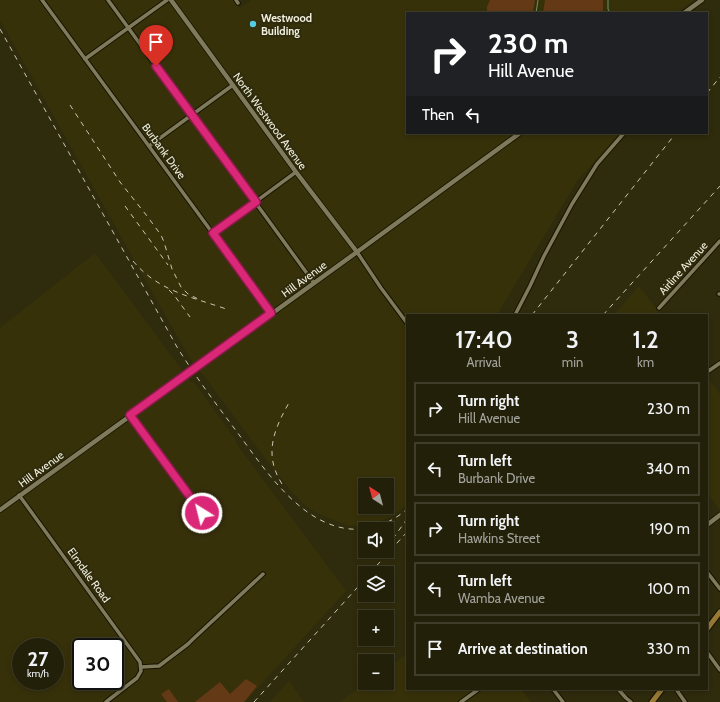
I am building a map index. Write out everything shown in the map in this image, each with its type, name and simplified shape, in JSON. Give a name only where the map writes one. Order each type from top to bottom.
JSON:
[{"type":"main road","name":"North Westwood Avenue","points":[[171,0],[296,172],[357,252]]},
{"type":"main road","points":[[685,12],[702,0]]},
{"type":"main road","name":"Hill Avenue","points":[[0,510],[519,134]]},
{"type":"main road","points":[[708,524],[720,515]]},
{"type":"main road","points":[[708,628],[720,612]]},
{"type":"main road","points":[[652,702],[661,690]]},
{"type":"street","name":"Burbank Drive","points":[[42,0],[271,313]]},
{"type":"street","points":[[108,0],[314,283]]},
{"type":"street","points":[[85,59],[168,0]]},
{"type":"street","points":[[149,146],[233,85]]},
{"type":"street","points":[[516,314],[572,204],[597,164],[623,134]]},
{"type":"street","points":[[213,233],[296,172]]},
{"type":"street","name":"Airline Avenue","points":[[659,308],[720,241]]},
{"type":"street","points":[[357,252],[406,322]]},
{"type":"street","points":[[708,371],[720,363]]},
{"type":"street","points":[[130,415],[197,507]]},
{"type":"street","name":"Elmdale Road","points":[[19,496],[138,659],[141,667]]},
{"type":"street","points":[[708,573],[720,589]]},
{"type":"street","points":[[106,702],[135,680],[140,673],[141,667],[159,666],[188,644],[263,574]]},
{"type":"street","points":[[708,653],[720,670]]},
{"type":"street","points":[[461,702],[478,690]]},
{"type":"street","points":[[554,690],[563,702]]},
{"type":"street","points":[[619,690],[631,702]]},
{"type":"street","points":[[677,690],[685,702]]},
{"type":"shaded area","points":[[0,0],[234,0],[240,8],[251,0],[694,0],[677,12],[406,12],[406,134],[619,134],[577,181],[498,314],[406,314],[406,504],[401,510],[386,519],[376,522],[358,522],[358,526],[352,526],[315,512],[307,507],[291,491],[205,377],[193,364],[0,20]]},
{"type":"shaded area","points":[[490,0],[535,0],[533,12],[487,12],[487,7]]},
{"type":"shaded area","points":[[545,0],[603,0],[603,12],[543,12]]},
{"type":"shaded area","points":[[95,253],[191,382],[193,381],[236,440],[236,443],[346,591],[245,702],[0,702],[0,328]]},
{"type":"shaded area","points":[[639,286],[660,314],[615,314]]},
{"type":"shaded area","points":[[708,378],[720,394],[720,510],[708,493]]},
{"type":"shaded area","points":[[406,655],[406,690],[522,690],[531,702],[339,702],[358,689],[358,690],[394,690],[394,663]]},
{"type":"shaded area","points":[[246,679],[257,686],[244,702],[195,702],[220,682],[230,694]]},
{"type":"shaded area","points":[[289,681],[304,702],[270,702]]},
{"type":"shaded area","points":[[169,689],[178,702],[167,702],[161,694]]},
{"type":"waterway","points":[[536,12],[538,0]]},
{"type":"waterway","points":[[608,0],[610,12]]},
{"type":"railway","points":[[0,29],[177,347],[191,369],[275,481],[306,511],[323,521],[342,528],[363,529],[375,527],[392,520],[406,510]]},
{"type":"railway","points":[[708,92],[720,77]]},
{"type":"railway","points":[[70,105],[120,182],[161,235],[172,269],[181,287],[188,294],[200,300]]},
{"type":"railway","points":[[533,314],[675,134]]},
{"type":"railway","points":[[604,314],[720,186]]},
{"type":"railway","points":[[125,206],[168,265]]},
{"type":"railway","points":[[133,261],[154,280],[165,287],[229,310]]},
{"type":"railway","points":[[169,290],[190,317]]},
{"type":"railway","points":[[282,484],[276,473],[272,452],[275,432],[290,401]]},
{"type":"railway","points":[[394,537],[406,520]]},
{"type":"railway","points":[[376,566],[406,533]]},
{"type":"railway","points":[[254,702],[358,587]]},
{"type":"place","name":"Westwood Building","points":[[253,24]]},
{"type":"route","points":[[156,66],[256,202],[213,233],[271,313],[130,415],[202,513]]}]
